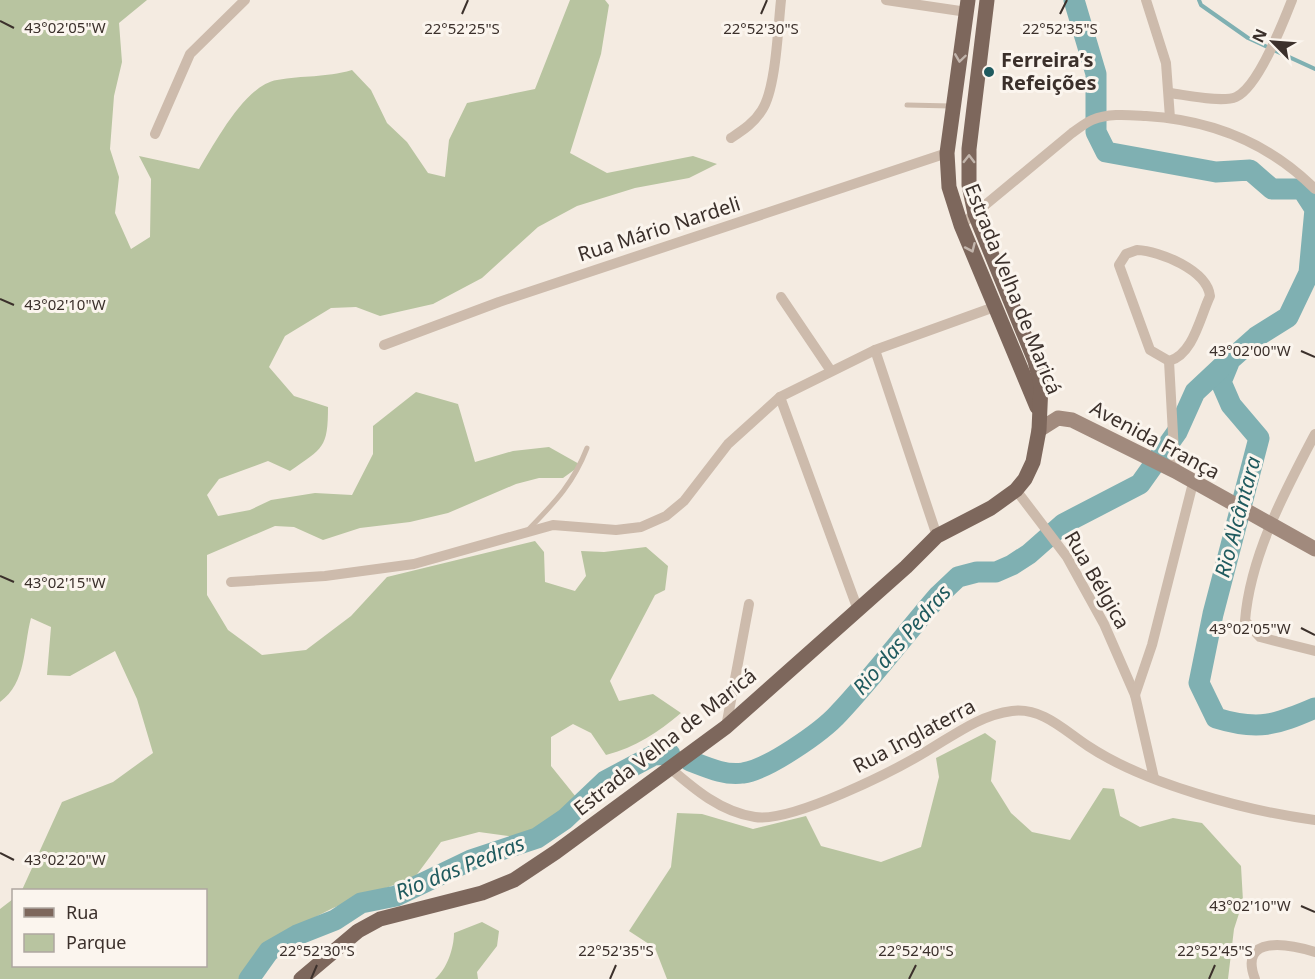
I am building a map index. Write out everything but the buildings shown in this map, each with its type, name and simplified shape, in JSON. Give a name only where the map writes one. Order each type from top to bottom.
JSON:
[{"type":"main road","name":"Estrada Velha de Maricá","points":[[300,979],[358,931],[380,920],[482,893],[514,880],[611,813],[726,727],[858,610],[937,536],[991,508],[1016,490],[1025,479],[1033,462],[1040,422],[1041,384],[1035,361],[975,214],[969,185],[969,149],[987,0]]},
{"type":"main road","name":"Estrada Velha de Maricá","points":[[967,6],[946,153],[949,187],[961,225],[997,306],[1040,422]]},
{"type":"street","points":[[155,134],[190,54],[245,0]]},
{"type":"street","points":[[730,138],[751,124],[764,108],[770,84],[781,0]]},
{"type":"street","points":[[886,0],[967,6]]},
{"type":"street","points":[[1146,0],[1167,63],[1170,118]]},
{"type":"street","points":[[1170,93],[1224,99],[1236,97],[1246,89],[1265,58],[1292,0]]},
{"type":"street","points":[[961,225],[1072,133],[1092,120],[1117,115],[1170,118],[1221,128],[1252,142],[1297,171],[1315,189]]},
{"type":"street","name":"Rua Mário Nardeli","points":[[384,345],[499,302],[946,153]]},
{"type":"street","points":[[1137,250],[1158,253],[1205,280],[1209,287],[1210,296],[1187,348],[1179,358],[1169,362],[1149,350],[1119,266],[1126,254],[1137,250]]},
{"type":"street","points":[[781,297],[831,371]]},
{"type":"street","points":[[231,582],[325,576],[414,564],[553,525],[575,524],[616,530],[641,527],[666,516],[684,501],[728,444],[780,397],[875,350],[997,306]]},
{"type":"street","points":[[875,350],[937,536]]},
{"type":"street","points":[[1169,362],[1175,471]]},
{"type":"street","points":[[780,397],[858,610]]},
{"type":"street","name":"Avenida França","points":[[1040,422],[1058,418],[1072,420],[1175,471],[1192,483],[1315,549]]},
{"type":"street","points":[[1315,434],[1271,525],[1247,595],[1245,621],[1260,637],[1315,651]]},
{"type":"street","name":"Rua Bélgica","points":[[1135,694],[1152,645],[1192,483]]},
{"type":"street","name":"Rua Bélgica","points":[[1016,490],[1067,557],[1104,624],[1135,694],[1154,778]]},
{"type":"street","points":[[726,727],[749,604]]},
{"type":"street","name":"Rua Inglaterra","points":[[670,768],[698,793],[727,808],[756,818],[787,813],[894,771],[985,717],[1014,710],[1034,712],[1113,762],[1154,778],[1270,814],[1315,820]]},
{"type":"street","points":[[1255,979],[1251,961],[1255,952],[1262,947],[1297,947],[1315,952]]},
{"type":"lane","points":[[907,105],[953,106]]},
{"type":"lane","points":[[525,532],[562,495],[577,474],[587,448]]},
{"type":"green space","points":[[0,0],[147,0],[119,23],[122,62],[114,96],[110,149],[119,177],[115,213],[131,249],[150,237],[151,179],[139,156],[199,169],[242,104],[265,84],[277,80],[352,70],[371,90],[387,123],[407,142],[428,173],[445,177],[449,140],[467,103],[535,89],[570,0],[605,0],[609,5],[601,54],[570,153],[607,173],[693,156],[717,164],[689,178],[635,188],[577,206],[538,227],[482,278],[433,304],[380,316],[356,307],[331,308],[285,336],[269,367],[294,396],[328,407],[325,439],[317,451],[290,471],[268,461],[219,479],[207,495],[218,516],[250,510],[271,500],[315,493],[352,495],[373,454],[373,426],[416,392],[458,404],[475,462],[513,451],[549,447],[581,465],[563,478],[539,478],[516,484],[448,513],[410,522],[360,528],[323,540],[294,527],[275,526],[207,555],[207,595],[228,630],[262,655],[306,650],[351,616],[387,577],[535,541],[544,552],[545,582],[575,591],[586,576],[581,551],[604,552],[646,547],[668,566],[665,590],[655,595],[610,681],[619,701],[653,694],[681,713],[646,738],[606,755],[591,733],[573,724],[551,737],[551,766],[576,797],[550,822],[515,837],[479,832],[441,842],[415,877],[333,908],[280,935],[249,979],[0,979],[0,909],[12,900],[12,967],[207,967],[207,889],[22,889],[62,802],[113,782],[153,753],[137,699],[115,651],[70,676],[47,675],[51,627],[31,618],[20,675],[9,694],[0,702]]},
{"type":"green space","points":[[985,733],[996,741],[991,781],[1011,813],[1032,832],[1070,840],[1103,788],[1114,789],[1120,816],[1140,827],[1173,818],[1202,823],[1241,866],[1243,901],[1234,929],[1228,979],[667,979],[655,948],[629,931],[671,867],[677,813],[702,814],[753,829],[806,816],[821,846],[881,862],[921,847],[939,777],[936,758]]},
{"type":"green space","points":[[482,922],[499,931],[497,946],[477,972],[478,979],[435,979],[449,958],[454,933]]},
{"type":"waterway","name":"Rio Alcântara","points":[[1074,0],[1096,74],[1096,132],[1106,152],[1216,172],[1250,170],[1272,189],[1302,189],[1315,209],[1309,273],[1288,317],[1256,337],[1230,360],[1221,382],[1231,405],[1259,438],[1213,614],[1199,683],[1216,718],[1231,722],[1267,724],[1289,719],[1315,708]]},
{"type":"waterway","points":[[1199,0],[1201,5],[1248,38],[1315,69]]},
{"type":"waterway","name":"Rio das Pedras","points":[[690,761],[723,772],[743,773],[766,765],[807,740],[839,713],[939,595],[958,577],[977,572],[996,572],[1012,565],[1029,554],[1063,524],[1140,484],[1177,432],[1195,392],[1227,362]]},
{"type":"waterway","name":"Rio das Pedras","points":[[249,979],[269,951],[297,935],[335,920],[361,903],[396,896],[471,860],[537,838],[565,819],[605,781],[654,755],[670,754]]},
{"type":"place","name":"Ferreira’s Refeições","points":[[989,72]]}]
